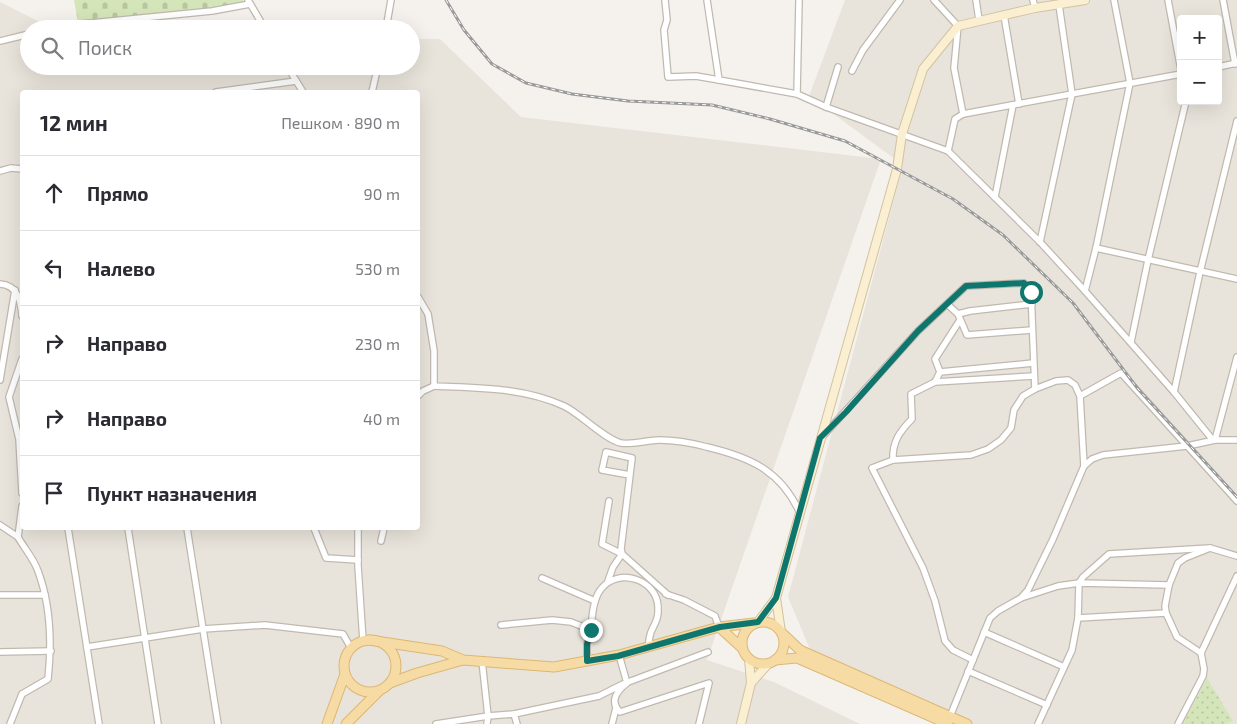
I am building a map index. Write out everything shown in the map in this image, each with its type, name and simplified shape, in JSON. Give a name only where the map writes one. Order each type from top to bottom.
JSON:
[{"type":"main road","points":[[742,648],[745,631],[756,623]]},
{"type":"main road","points":[[366,641],[442,651],[463,660],[554,667],[618,656],[720,627],[771,623],[800,650],[948,721]]},
{"type":"main road","points":[[720,627],[742,648],[749,659],[762,664],[797,658],[948,721],[967,724]]},
{"type":"main road","points":[[772,662],[783,651],[784,639],[782,633]]},
{"type":"main road","points":[[380,690],[372,692],[363,691],[355,688],[349,682],[345,674],[344,660],[351,648],[366,641],[385,645],[395,659],[396,667],[390,683]]},
{"type":"main road","points":[[346,724],[380,690],[390,683],[417,672],[463,660]]},
{"type":"main road","points":[[328,724],[345,674]]},
{"type":"street","points":[[388,20],[391,0]]},
{"type":"street","points":[[665,0],[667,20],[664,30],[668,77],[696,76],[797,94],[948,151],[1040,242],[1131,342],[1212,439],[1215,440]]},
{"type":"street","points":[[707,0],[719,80]]},
{"type":"street","points":[[852,70],[863,50],[900,0]]},
{"type":"street","points":[[934,0],[958,26],[954,68],[963,114]]},
{"type":"street","points":[[976,0],[980,20]]},
{"type":"street","points":[[756,623],[776,598],[897,169],[902,134],[923,70],[958,26],[1004,15],[1034,4],[1059,5],[1085,0]]},
{"type":"street","points":[[1085,291],[1096,248],[1130,83],[1114,0]]},
{"type":"street","points":[[1168,0],[1179,60]]},
{"type":"street","points":[[1222,66],[1236,64],[1223,0]]},
{"type":"street","points":[[797,94],[799,1]]},
{"type":"street","points":[[121,20],[212,11],[249,2],[260,20]]},
{"type":"street","points":[[1040,242],[1072,94],[1059,5]]},
{"type":"street","points":[[994,197],[1016,104],[1004,15]]},
{"type":"street","points":[[0,41],[20,36]]},
{"type":"street","points":[[826,106],[838,67]]},
{"type":"street","points":[[292,75],[302,90]]},
{"type":"street","points":[[372,90],[376,75]]},
{"type":"street","points":[[948,151],[955,119],[963,114],[1177,75]]},
{"type":"street","points":[[231,90],[296,81]]},
{"type":"street","points":[[1131,342],[1148,260],[1185,105]]},
{"type":"street","points":[[1174,392],[1200,272],[1237,121]]},
{"type":"street","points":[[0,171],[11,168],[20,169]]},
{"type":"street","points":[[1096,248],[1237,279]]},
{"type":"street","points":[[820,438],[846,412],[918,331],[966,286],[1024,283],[1031,292],[1034,389]]},
{"type":"street","points":[[0,284],[8,285],[15,290],[20,301]]},
{"type":"street","points":[[0,380],[15,290]]},
{"type":"street","points":[[420,301],[428,314],[434,351],[434,386]]},
{"type":"street","points":[[947,304],[959,317],[967,335],[1032,330]]},
{"type":"street","points":[[935,382],[940,372],[935,359],[959,317],[970,311],[1032,304]]},
{"type":"street","points":[[1215,440],[1237,357]]},
{"type":"street","points":[[940,372],[1034,363]]},
{"type":"street","points":[[20,365],[9,396],[19,439],[20,457]]},
{"type":"street","points":[[1080,396],[1121,373],[1237,502]]},
{"type":"street","points":[[893,460],[893,452],[900,430],[912,419],[911,394],[935,382],[1034,376]]},
{"type":"street","points":[[973,660],[954,650],[945,642],[935,601],[923,568],[872,468],[893,460],[971,455],[988,449],[1001,440],[1011,428],[1014,410],[1023,396],[1034,389],[1056,381],[1068,380],[1075,385],[1080,396],[1084,466]]},
{"type":"street","points":[[420,394],[434,386],[496,389],[541,396],[566,407],[604,434],[621,443],[660,440],[689,442],[736,454],[758,464],[775,478],[793,498],[799,512]]},
{"type":"street","points":[[1021,598],[1028,590],[1049,547],[1084,466],[1092,459],[1103,455],[1187,446],[1215,440],[1237,440]]},
{"type":"street","points":[[587,661],[587,644],[595,601],[622,554],[621,549],[630,475],[632,458],[606,452],[602,470],[630,475]]},
{"type":"street","points":[[609,501],[602,544],[622,554],[668,595]]},
{"type":"street","points":[[18,537],[20,522]]},
{"type":"street","points":[[0,526],[18,537],[38,569],[48,609],[51,651],[48,679],[22,694],[10,724]]},
{"type":"street","points":[[68,530],[99,724]]},
{"type":"street","points":[[128,530],[158,724]]},
{"type":"street","points":[[187,530],[218,724]]},
{"type":"street","points":[[315,530],[326,558],[358,560]]},
{"type":"street","points":[[358,530],[358,560],[366,641]]},
{"type":"street","points":[[381,541],[384,530]]},
{"type":"street","points":[[1038,724],[1072,650],[1078,618],[1079,583],[1083,577],[1109,554],[1210,548],[1237,556]]},
{"type":"street","points":[[1201,653],[1177,637],[1166,613],[1165,606],[1178,563],[1184,558],[1210,548]]},
{"type":"street","points":[[1178,724],[1203,676],[1204,670],[1201,653],[1237,576]]},
{"type":"street","points":[[542,578],[595,601]]},
{"type":"street","points":[[608,581],[624,578],[638,579],[653,590],[684,600],[715,616],[720,627]]},
{"type":"street","points":[[948,721],[990,618],[998,611],[1021,598],[1058,586],[1079,583],[1170,585]]},
{"type":"street","points":[[648,648],[651,632],[658,620],[658,605],[653,590]]},
{"type":"street","points":[[0,595],[45,595]]},
{"type":"street","points":[[776,598],[782,633]]},
{"type":"street","points":[[1078,618],[1166,613]]},
{"type":"street","points":[[501,625],[552,620],[571,622],[591,630]]},
{"type":"street","points":[[87,647],[203,629],[265,625],[343,634],[351,648]]},
{"type":"street","points":[[984,632],[1064,667]]},
{"type":"street","points":[[0,652],[51,651]]},
{"type":"street","points":[[436,724],[514,714],[599,696],[627,682],[708,652]]},
{"type":"street","points":[[618,656],[627,682]]},
{"type":"street","points":[[741,724],[751,683],[749,659]]},
{"type":"street","points":[[482,662],[488,716],[487,724]]},
{"type":"street","points":[[751,683],[772,662]]},
{"type":"street","points":[[968,670],[1047,706]]},
{"type":"street","points":[[612,724],[616,708],[614,699],[617,691],[627,682]]},
{"type":"street","points":[[616,708],[620,712],[709,683],[699,724]]},
{"type":"street","points":[[514,714],[517,724]]},
{"type":"shaded area","points":[[845,0],[1237,0],[1237,724],[970,724],[811,652],[788,597],[903,165],[809,96]]},
{"type":"shaded area","points":[[0,2],[36,20],[20,20],[20,75],[420,75],[420,39],[440,39],[521,117],[881,159],[707,660],[774,682],[860,724],[0,724]]},
{"type":"green space","points":[[74,0],[243,0],[244,3],[215,8],[98,20],[78,20]]},
{"type":"green space","points":[[1207,678],[1233,721],[1226,724],[1183,724]]},
{"type":"railway","points":[[446,0],[464,30],[492,64],[526,83],[572,94],[628,101],[712,105],[770,119],[845,141],[953,199],[1003,235],[1073,303],[1138,389],[1237,497]]},
{"type":"route","points":[[591,630],[587,644],[587,661],[618,656],[720,627],[758,622],[776,598],[820,438],[846,412],[918,331],[966,286],[1024,283],[1031,292]]}]
